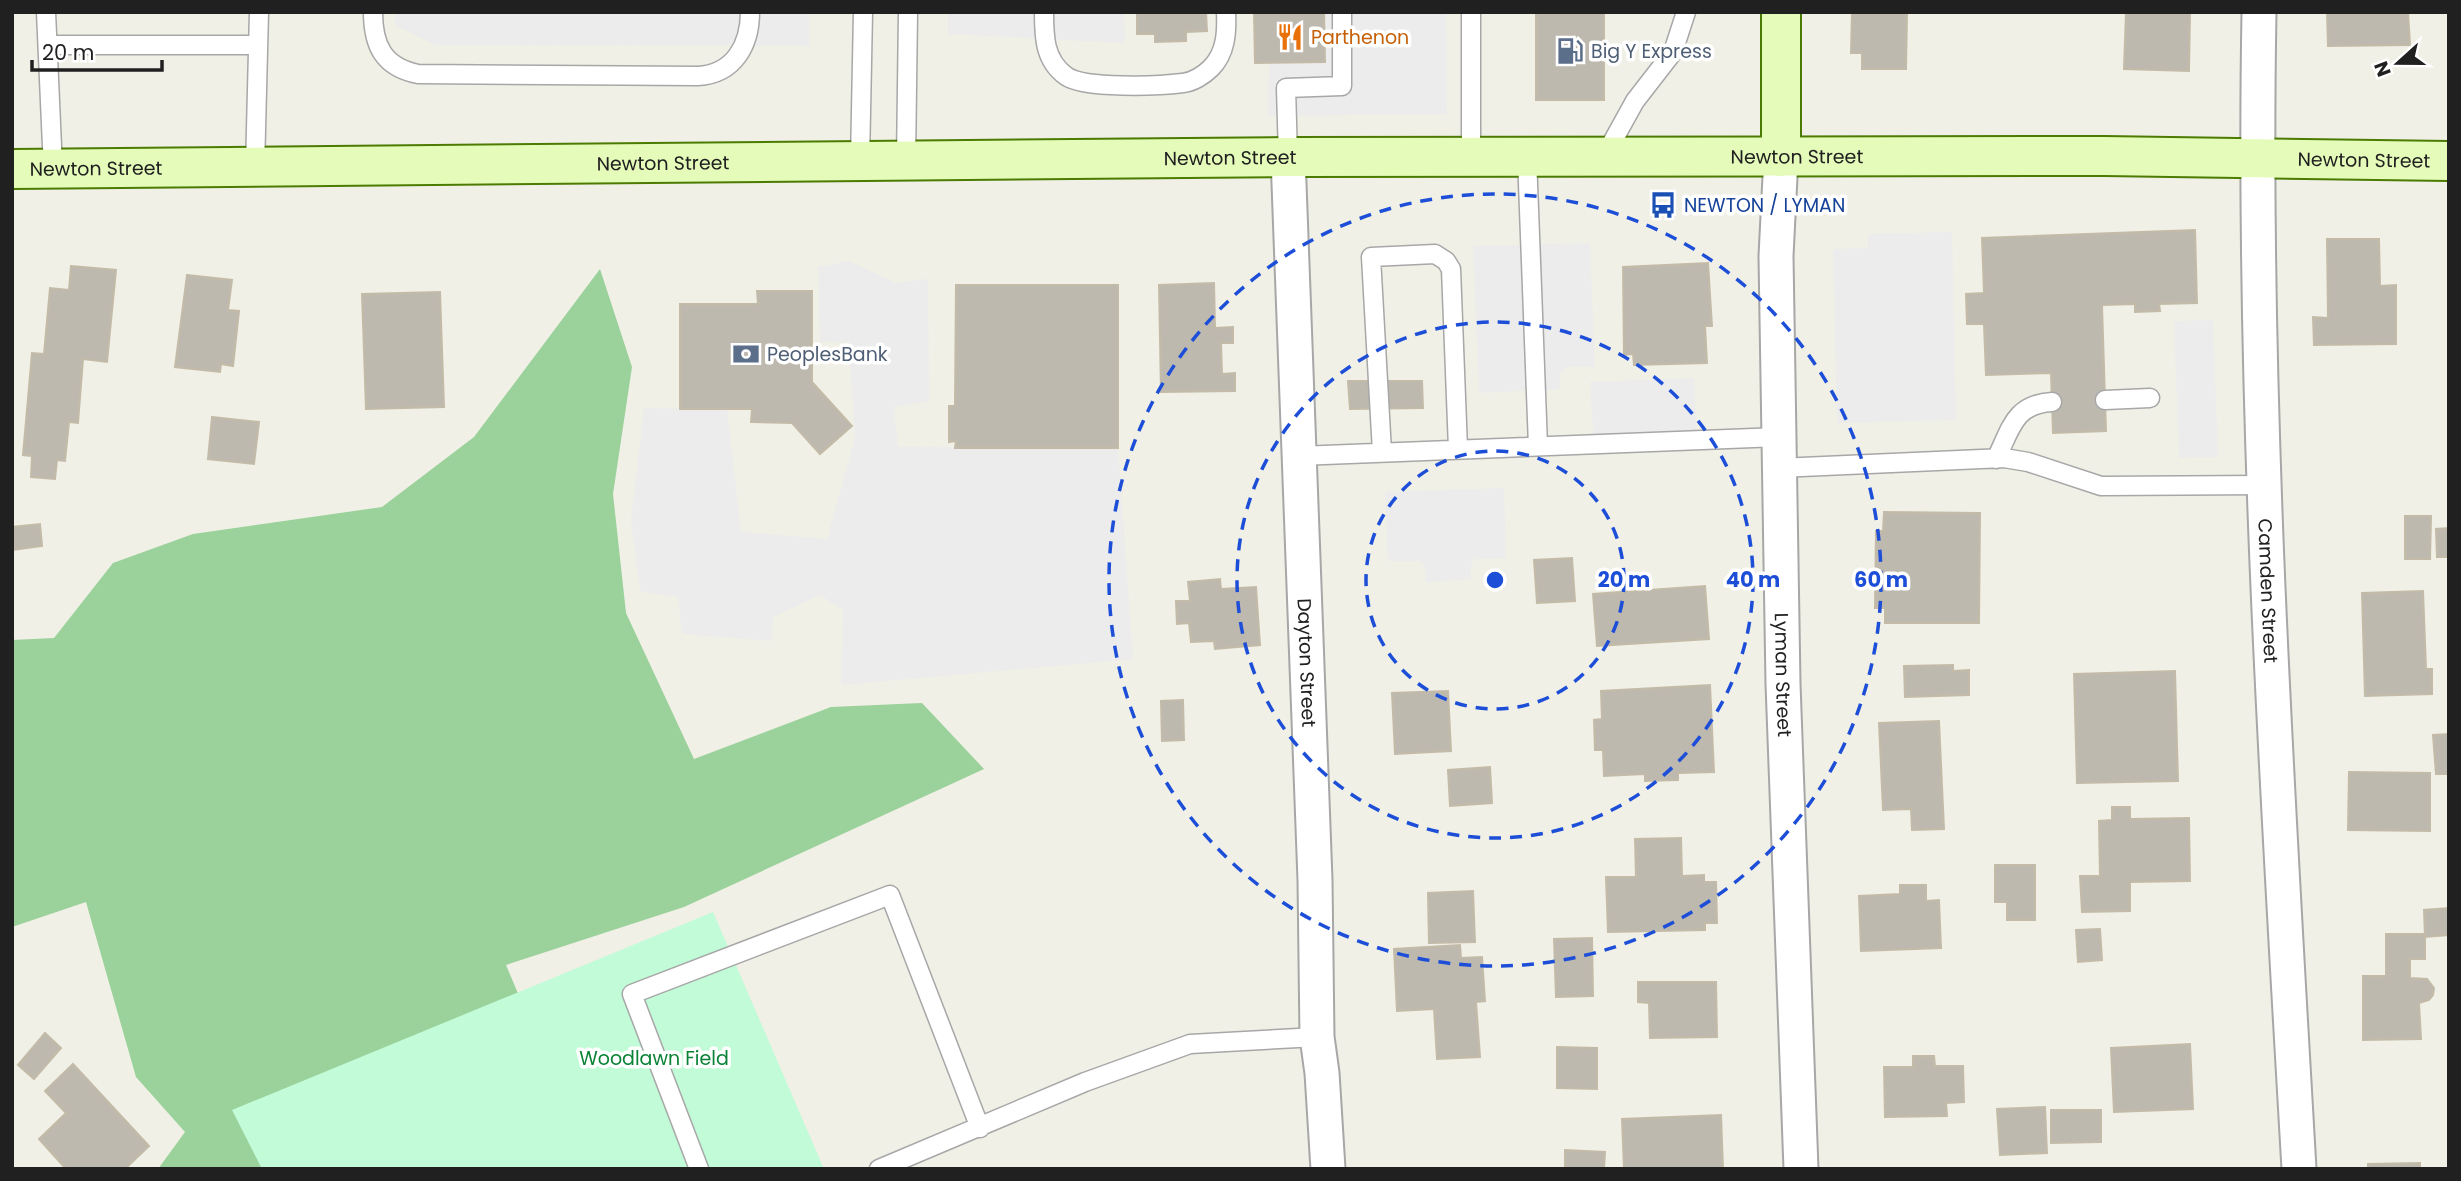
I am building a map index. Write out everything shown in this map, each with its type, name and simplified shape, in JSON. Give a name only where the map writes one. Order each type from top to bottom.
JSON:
[{"type":"main road","name":"Lyman Street","points":[[1781,12],[1781,157]]},
{"type":"main road","name":"Newton Street","points":[[12,169],[1288,157],[2256,158],[2449,162]]},
{"type":"street","name":"Camden Street","points":[[2259,12],[2256,158],[2264,485],[2284,917],[2299,1169]]},
{"type":"street","name":"Dayton Street","points":[[1288,157],[1315,880],[1317,1037],[1328,1169]]},
{"type":"street","name":"Lyman Street","points":[[1781,157],[1776,256],[1783,684],[1801,1169]]},
{"type":"lane","points":[[46,12],[53,169]]},
{"type":"lane","points":[[255,168],[259,12]]},
{"type":"lane","points":[[373,12],[374,37],[384,55],[399,68],[418,74],[698,76],[724,69],[739,55],[748,37],[750,12]]},
{"type":"lane","points":[[860,161],[863,12]]},
{"type":"lane","points":[[906,161],[908,12]]},
{"type":"lane","points":[[1044,12],[1048,54],[1065,75],[1083,84],[1191,81],[1209,70],[1217,60],[1227,36],[1226,12]]},
{"type":"lane","points":[[1288,157],[1286,88],[1342,86],[1342,12]]},
{"type":"lane","points":[[1471,12],[1471,157]]},
{"type":"lane","points":[[1604,157],[1635,101],[1673,52],[1686,12]]},
{"type":"lane","points":[[48,45],[258,45]]},
{"type":"lane","points":[[1527,157],[1538,446]]},
{"type":"lane","points":[[1382,452],[1371,257],[1434,254],[1446,261],[1451,269],[1458,449]]},
{"type":"lane","points":[[2105,400],[2150,398]]},
{"type":"lane","points":[[1996,459],[2018,415],[2035,404],[2052,402]]},
{"type":"lane","points":[[1299,456],[1538,446],[1779,452],[2028,462],[2101,486],[2264,485]]},
{"type":"lane","points":[[699,1169],[632,994],[890,895],[980,1128]]},
{"type":"lane","points":[[879,1169],[1084,1082],[1190,1044],[1317,1037]]},
{"type":"green space","points":[[600,269],[632,367],[613,494],[626,613],[694,759],[831,707],[922,703],[984,769],[684,907],[506,965],[592,1169],[158,1169],[185,1132],[136,1077],[86,902],[12,927],[12,640],[54,638],[113,563],[193,534],[382,507],[474,437]]},
{"type":"green space","name":"Woodlawn Field","points":[[713,912],[824,1169],[262,1169],[232,1110]]},
{"type":"shaded area","points":[[395,12],[810,12],[809,46],[435,45],[395,25]]},
{"type":"shaded area","points":[[948,12],[1124,12],[1125,43],[948,34]]},
{"type":"shaded area","points":[[1324,12],[1446,12],[1447,114],[1268,116],[1269,63],[1325,62]]},
{"type":"shaded area","points":[[1952,232],[1956,420],[1837,423],[1833,249],[1868,248],[1868,234]]},
{"type":"shaded area","points":[[1590,243],[1595,367],[1567,367],[1561,373],[1559,389],[1479,393],[1473,246]]},
{"type":"shaded area","points":[[849,261],[896,283],[928,279],[929,401],[894,407],[898,447],[1118,448],[1133,659],[841,685],[843,610],[820,595],[773,617],[772,641],[682,634],[678,597],[640,591],[631,520],[644,408],[727,409],[741,532],[827,539],[855,437],[849,343],[820,341],[818,267]]},
{"type":"shaded area","points":[[2213,320],[2218,457],[2179,458],[2174,321]]},
{"type":"shaded area","points":[[1694,378],[1697,440],[1594,444],[1590,382]]},
{"type":"shaded area","points":[[1504,488],[1506,558],[1475,559],[1471,565],[1471,579],[1426,582],[1424,565],[1419,561],[1388,561],[1385,492]]},
{"type":"building","points":[[1137,12],[1206,12],[1207,31],[1186,32],[1186,41],[1155,42],[1155,34],[1137,34]]},
{"type":"building","name":"Parthenon","points":[[1254,12],[1324,12],[1325,62],[1255,63]]},
{"type":"building","points":[[1536,12],[1604,12],[1604,100],[1536,100]]},
{"type":"building","points":[[1852,12],[1907,12],[1906,69],[1862,69],[1862,53],[1851,53]]},
{"type":"building","points":[[2126,12],[2190,12],[2189,71],[2124,69]]},
{"type":"building","points":[[2327,12],[2408,12],[2410,45],[2328,46]]},
{"type":"building","points":[[2195,230],[2197,303],[2159,304],[2160,311],[2135,312],[2135,304],[2102,305],[2106,431],[2053,433],[2051,373],[1986,375],[1984,324],[1967,324],[1966,294],[1984,293],[1982,238]]},
{"type":"building","points":[[2327,239],[2379,239],[2380,286],[2396,285],[2396,344],[2314,345],[2313,317],[2328,318]]},
{"type":"building","points":[[1708,263],[1712,326],[1705,326],[1707,363],[1634,365],[1633,354],[1624,355],[1623,267]]},
{"type":"building","points":[[71,266],[116,270],[107,362],[83,359],[78,423],[69,422],[65,461],[57,460],[55,479],[31,477],[32,456],[23,455],[32,353],[44,354],[50,288],[69,290]]},
{"type":"building","points":[[187,275],[232,280],[228,310],[239,311],[233,366],[221,364],[220,372],[175,367]]},
{"type":"building","points":[[1214,283],[1215,328],[1233,327],[1233,343],[1221,343],[1222,374],[1235,373],[1235,391],[1161,392],[1159,285]]},
{"type":"building","points":[[956,285],[1118,285],[1118,448],[955,448],[956,441],[949,442],[949,406],[955,406]]},
{"type":"building","points":[[757,291],[812,291],[812,382],[852,426],[820,454],[792,423],[751,422],[752,409],[680,409],[680,304],[758,304]]},
{"type":"building","points":[[440,292],[444,407],[366,409],[362,294]]},
{"type":"building","points":[[1348,381],[1422,381],[1423,408],[1350,409]]},
{"type":"building","points":[[212,417],[259,422],[254,464],[208,459]]},
{"type":"building","points":[[1884,512],[1980,513],[1979,623],[1885,623],[1885,608],[1875,608],[1876,531],[1883,531]]},
{"type":"building","points":[[2405,516],[2431,516],[2430,559],[2405,559]]},
{"type":"building","points":[[40,524],[42,546],[12,550],[12,527]]},
{"type":"building","points":[[2449,528],[2449,557],[2437,557],[2436,529]]},
{"type":"building","points":[[1572,558],[1575,601],[1537,603],[1534,560]]},
{"type":"building","points":[[1220,579],[1221,589],[1256,587],[1260,645],[1215,649],[1214,641],[1191,642],[1189,623],[1177,624],[1176,601],[1190,601],[1188,582]]},
{"type":"building","points":[[1705,586],[1709,639],[1597,646],[1593,594]]},
{"type":"building","points":[[2423,591],[2426,669],[2432,669],[2432,694],[2365,696],[2362,593]]},
{"type":"building","points":[[1953,665],[1953,671],[1969,670],[1969,695],[1905,697],[1904,666]]},
{"type":"building","points":[[2175,671],[2178,781],[2077,783],[2074,674]]},
{"type":"building","points":[[1710,685],[1714,772],[1678,773],[1678,780],[1645,781],[1645,774],[1604,776],[1603,750],[1595,750],[1594,720],[1602,719],[1601,691]]},
{"type":"building","points":[[1448,691],[1451,751],[1395,754],[1392,693]]},
{"type":"building","points":[[1183,700],[1184,740],[1162,741],[1161,701]]},
{"type":"building","points":[[1939,721],[1944,829],[1912,830],[1911,809],[1883,810],[1879,723]]},
{"type":"building","points":[[2449,734],[2449,774],[2436,774],[2433,735]]},
{"type":"building","points":[[1490,767],[1492,803],[1450,806],[1448,770]]},
{"type":"building","points":[[2349,772],[2430,773],[2430,831],[2348,830]]},
{"type":"building","points":[[2112,807],[2130,807],[2130,819],[2189,818],[2190,881],[2130,882],[2130,911],[2082,912],[2080,876],[2100,876],[2099,821],[2112,820]]},
{"type":"building","points":[[1681,838],[1682,876],[1704,875],[1704,882],[1716,882],[1717,923],[1705,923],[1705,930],[1608,932],[1606,877],[1636,877],[1635,839]]},
{"type":"building","points":[[1995,865],[2035,865],[2035,920],[2007,920],[2007,902],[1995,902]]},
{"type":"building","points":[[1900,885],[1926,885],[1926,901],[1939,900],[1941,948],[1861,951],[1859,896],[1900,894]]},
{"type":"building","points":[[1473,891],[1475,942],[1429,943],[1428,893]]},
{"type":"building","points":[[2449,908],[2449,935],[2425,937],[2424,910]]},
{"type":"building","points":[[2100,929],[2102,960],[2078,962],[2076,930]]},
{"type":"building","points":[[2386,934],[2425,934],[2425,959],[2410,959],[2410,978],[2427,979],[2434,988],[2429,1000],[2419,1003],[2421,1039],[2363,1040],[2363,976],[2386,976]]},
{"type":"building","points":[[1592,938],[1593,996],[1556,997],[1554,939]]},
{"type":"building","points":[[1460,945],[1461,958],[1482,957],[1485,1001],[1476,1002],[1480,1057],[1437,1059],[1434,1009],[1397,1011],[1394,949]]},
{"type":"building","points":[[1638,982],[1716,982],[1717,1037],[1650,1038],[1649,1003],[1638,1002]]},
{"type":"building","points":[[45,1033],[61,1048],[34,1079],[18,1065]]},
{"type":"building","points":[[2190,1044],[2193,1109],[2114,1112],[2111,1048]]},
{"type":"building","points":[[1557,1047],[1597,1048],[1597,1089],[1557,1088]]},
{"type":"building","points":[[1913,1056],[1934,1056],[1935,1066],[1963,1066],[1964,1102],[1946,1103],[1947,1116],[1885,1117],[1884,1067],[1913,1067]]},
{"type":"building","points":[[73,1064],[149,1146],[125,1169],[66,1169],[39,1139],[66,1113],[45,1091]]},
{"type":"building","points":[[2045,1107],[2047,1153],[2000,1155],[1997,1109]]},
{"type":"building","points":[[2051,1110],[2101,1110],[2101,1142],[2051,1143]]},
{"type":"building","points":[[1721,1115],[1723,1169],[1624,1169],[1622,1119]]},
{"type":"building","points":[[1565,1150],[1605,1152],[1604,1169],[1565,1169]]},
{"type":"building","points":[[2420,1163],[2420,1169],[2368,1169],[2368,1164]]},
{"type":"place","name":"Parthenon","points":[[1290,37]]},
{"type":"place","name":"Big Y Express","points":[[1570,51]]},
{"type":"place","name":"NEWTON / LYMAN","points":[[1663,205]]},
{"type":"place","name":"PeoplesBank","points":[[746,354]]}]
